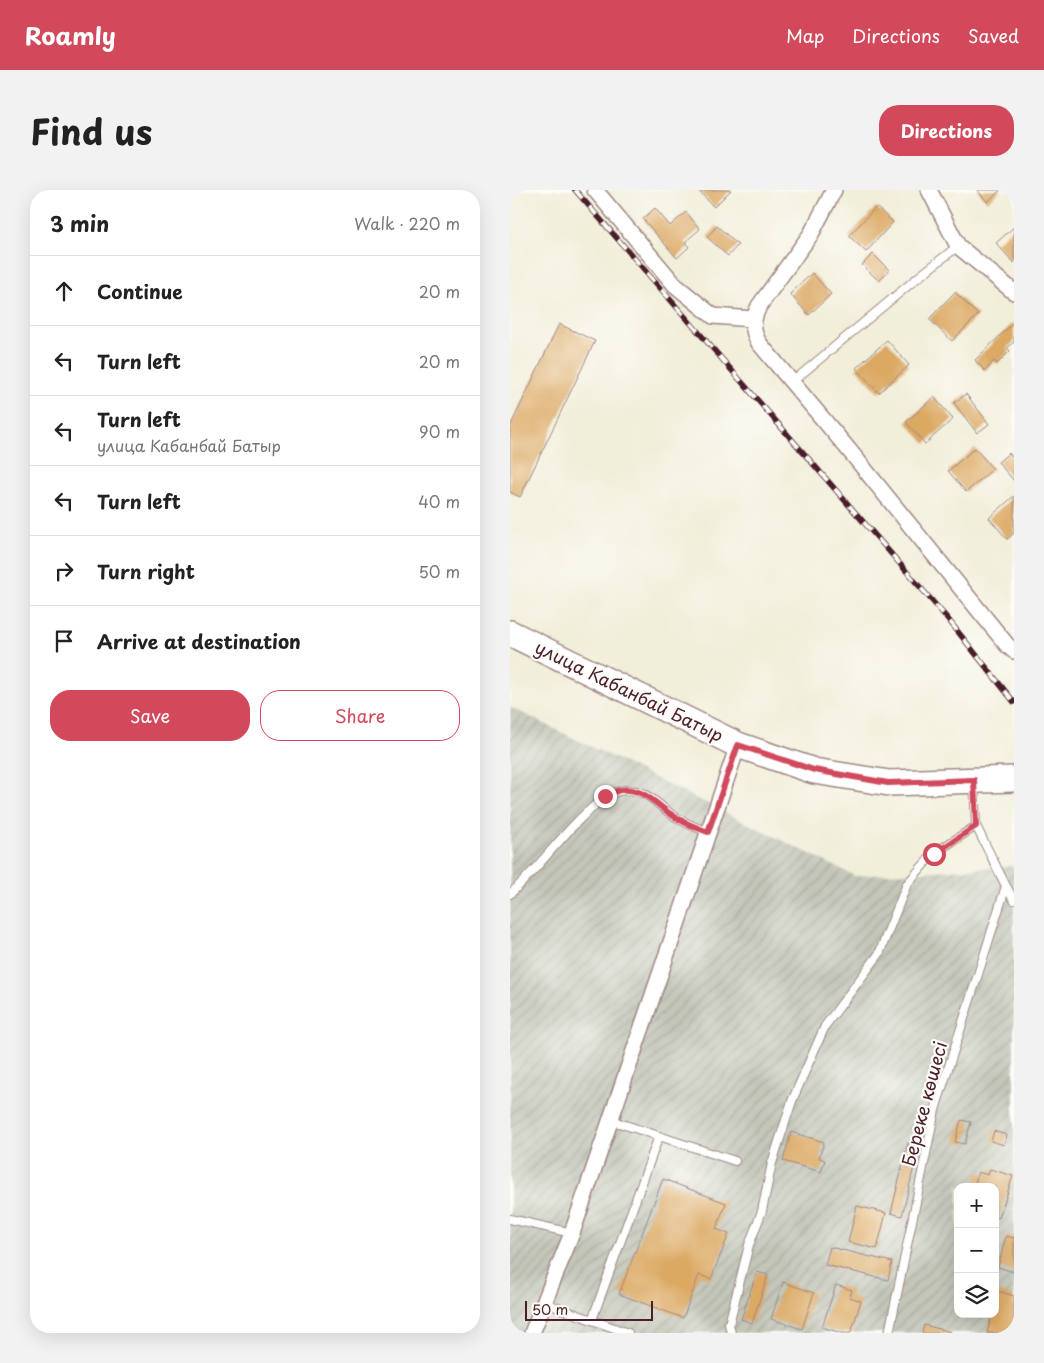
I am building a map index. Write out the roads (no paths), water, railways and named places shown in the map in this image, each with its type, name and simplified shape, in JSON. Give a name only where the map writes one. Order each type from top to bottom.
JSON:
[{"type":"main road","name":"улица Кабанбай Батыр","points":[[510,634],[738,745],[814,770],[888,783],[1014,779]]},
{"type":"street","points":[[595,190],[675,285],[713,316],[753,319]]},
{"type":"street","points":[[834,190],[811,234],[759,306],[753,319],[754,333],[759,343],[850,450],[1007,645],[1014,651]]},
{"type":"street","points":[[929,190],[958,246],[1014,292]]},
{"type":"street","points":[[532,1333],[572,1233],[738,745]]},
{"type":"lane","points":[[792,382],[908,285],[958,246]]},
{"type":"lane","points":[[974,780],[976,826],[1014,900]]},
{"type":"lane","points":[[510,894],[577,822],[605,796],[620,790],[632,790],[643,793],[688,824],[708,832]]},
{"type":"lane","points":[[732,1333],[729,1324],[749,1245],[762,1212],[772,1163],[792,1101],[826,1026],[879,954],[907,884],[934,854],[976,826]]},
{"type":"lane","name":"Береке көшесі","points":[[889,1333],[935,1110],[1006,886]]},
{"type":"lane","points":[[610,1120],[735,1161]]},
{"type":"lane","points":[[592,1320],[659,1136]]},
{"type":"lane","points":[[510,1219],[572,1233]]},
{"type":"lane","points":[[545,1303],[628,1333]]},
{"type":"railway","points":[[575,190],[947,618],[1014,702]]}]
